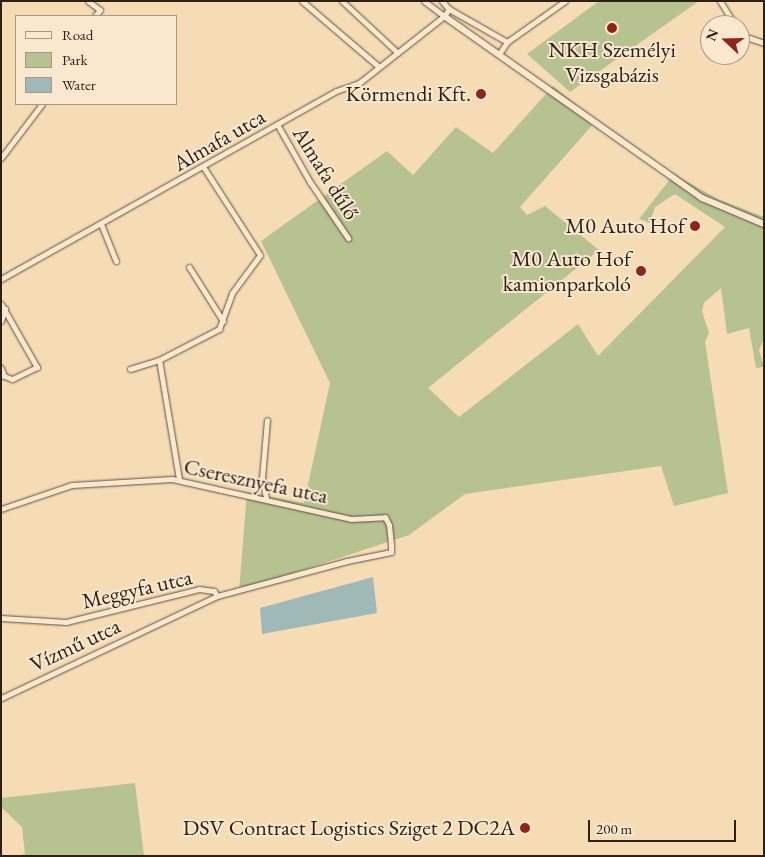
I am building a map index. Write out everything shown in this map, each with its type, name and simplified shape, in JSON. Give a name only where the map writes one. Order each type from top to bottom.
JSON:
[{"type":"street","points":[[88,1],[100,10],[96,15]]},
{"type":"street","points":[[302,1],[379,67]]},
{"type":"street","points":[[342,1],[398,53]]},
{"type":"street","points":[[424,1],[702,198],[764,224]]},
{"type":"street","points":[[442,1],[449,9],[507,42]]},
{"type":"street","points":[[499,54],[507,42],[565,1]]},
{"type":"street","points":[[720,1],[729,15]]},
{"type":"street","name":"Almafa utca","points":[[1,280],[204,168],[277,124],[336,92],[354,86],[444,16],[449,9]]},
{"type":"street","points":[[750,39],[764,43]]},
{"type":"street","points":[[1,158],[41,105]]},
{"type":"street","name":"Almafa dűlő","points":[[277,124],[310,182],[348,238]]},
{"type":"street","points":[[130,369],[159,360],[212,334],[223,321],[232,293],[260,255],[204,168]]},
{"type":"street","points":[[101,224],[116,261]]},
{"type":"street","points":[[189,267],[223,321]]},
{"type":"street","points":[[1,321],[3,307]]},
{"type":"street","points":[[1,368],[4,376],[12,379],[35,371],[37,367],[3,307]]},
{"type":"street","points":[[159,360],[179,479]]},
{"type":"street","points":[[266,498],[262,478],[267,420]]},
{"type":"street","name":"Cseresznyefa utca","points":[[1,510],[72,485],[179,479],[351,519],[386,518],[392,552]]},
{"type":"street","name":"Meggyfa utca","points":[[1,618],[66,622],[199,589],[214,590],[217,596],[347,560],[392,552]]},
{"type":"street","name":"Vízmű utca","points":[[1,698],[217,596]]},
{"type":"green space","name":"NKH Személyi Vizsgabázis","points":[[599,1],[699,1],[570,92],[527,54]]},
{"type":"green space","points":[[553,86],[596,121],[520,207],[527,215],[545,206],[599,250],[428,388],[459,417],[578,324],[598,356],[725,227],[675,194],[655,207],[650,223],[639,219],[674,174],[718,199],[764,217],[764,338],[759,350],[764,367],[756,368],[749,328],[727,334],[721,288],[704,303],[702,311],[709,333],[705,342],[728,493],[674,506],[661,466],[465,494],[409,535],[239,591],[247,492],[304,503],[330,383],[261,241],[387,151],[413,175],[456,127],[493,153]]},
{"type":"green space","points":[[135,783],[144,856],[14,856],[25,854],[22,827],[1,807],[1,798]]},
{"type":"water","points":[[373,577],[377,613],[262,634],[260,608]]},
{"type":"place","name":"NKH Személyi Vizsgabázis","points":[[612,28]]},
{"type":"place","name":"Körmendi Kft.","points":[[481,94]]},
{"type":"place","name":"M0 Auto Hof","points":[[695,226]]},
{"type":"place","name":"M0 Auto Hof kamionparkoló","points":[[641,271]]},
{"type":"place","name":"DSV Contract Logistics Sziget 2 DC2A","points":[[525,828]]}]
